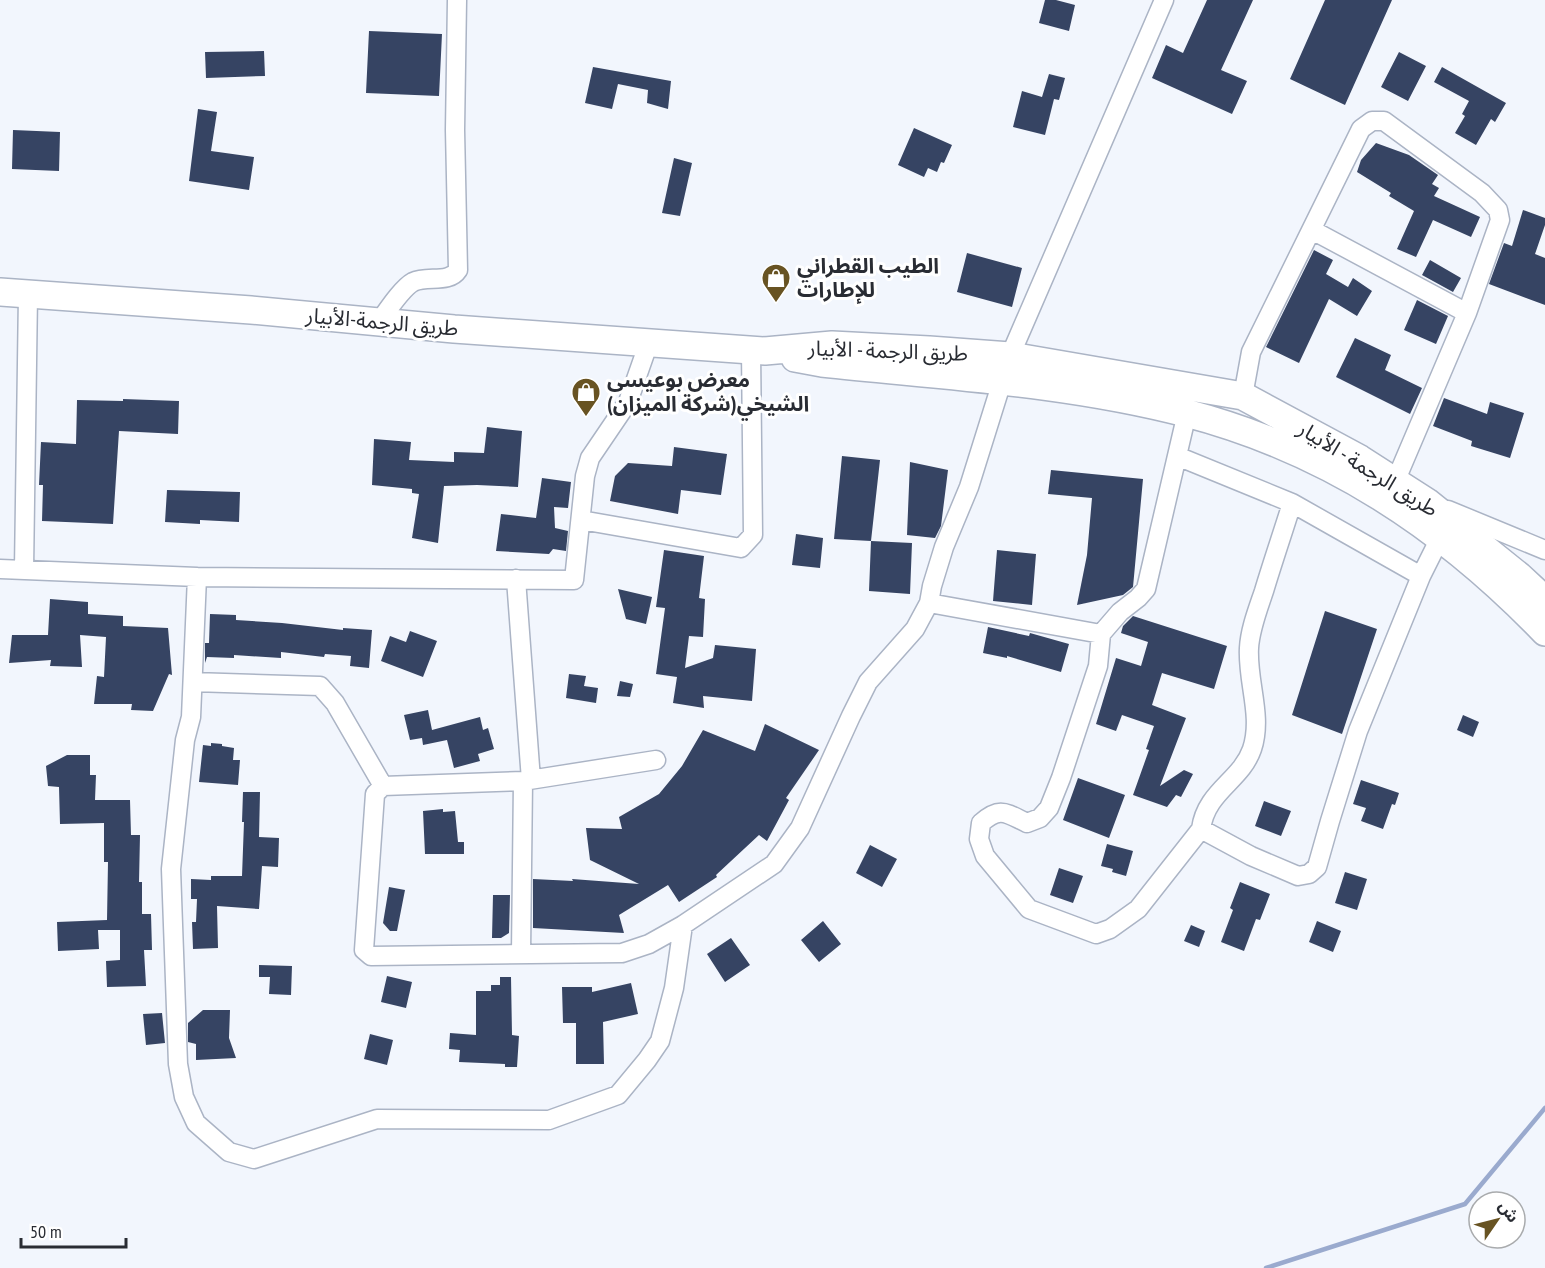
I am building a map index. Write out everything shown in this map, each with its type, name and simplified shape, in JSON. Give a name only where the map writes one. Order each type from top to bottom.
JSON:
[{"type":"highway","name":"طريق الرجمة-الأبيار","points":[[0,292],[251,310],[454,329],[758,350]]},
{"type":"highway","name":"طريق الرجمة - الأبيار","points":[[758,350],[822,363],[1007,369],[1243,396],[1360,459],[1427,502],[1519,576],[1545,600]]},
{"type":"highway","name":"طريق الرجمة - الأبيار","points":[[1007,369],[1072,390],[1187,413],[1277,443],[1332,468],[1396,506],[1440,538],[1494,582],[1545,632]]},
{"type":"street","points":[[379,322],[409,285],[419,280],[451,276],[458,270],[455,130],[457,0]]},
{"type":"street","points":[[656,760],[527,780],[383,786],[375,794],[364,950],[371,956],[622,953],[648,944],[683,925],[774,864],[800,828],[850,716],[868,682],[915,629],[929,603],[944,547],[969,487],[1007,369],[1164,0]]},
{"type":"street","points":[[1243,396],[1251,352],[1361,129],[1372,121],[1384,121],[1482,193],[1498,210],[1500,220],[1467,313],[1395,483]]},
{"type":"street","points":[[1312,230],[1467,313]]},
{"type":"street","points":[[24,570],[28,294]]},
{"type":"street","points":[[0,569],[197,577],[574,580],[585,476],[590,458],[628,402],[649,342]]},
{"type":"street","points":[[581,520],[741,548],[753,535],[758,350]]},
{"type":"street","points":[[1187,413],[1146,589],[1120,612],[1101,634],[1098,666],[1049,808],[1040,818],[1027,823],[1004,813],[992,813],[981,823],[979,838],[986,856],[1029,909],[1096,934],[1110,929],[1138,909],[1201,829],[1202,818],[1214,796],[1234,776],[1252,750],[1256,721],[1248,673],[1248,646],[1292,503]]},
{"type":"street","points":[[1177,456],[1292,503],[1421,576]]},
{"type":"street","points":[[1427,502],[1545,550]]},
{"type":"street","points":[[1201,829],[1251,856],[1298,876],[1309,874],[1317,867],[1358,731],[1421,576],[1440,538]]},
{"type":"street","points":[[197,577],[190,717],[185,740],[171,869],[178,1064],[184,1097],[196,1123],[229,1152],[254,1159],[376,1119],[549,1120],[618,1095],[660,1041],[674,988],[683,925]]},
{"type":"street","points":[[516,579],[527,780],[522,953]]},
{"type":"street","points":[[929,603],[1101,634]]},
{"type":"street","points":[[193,682],[320,686],[335,703],[383,786]]},
{"type":"building","points":[[1045,0],[1056,0],[1075,5],[1069,31],[1039,23]]},
{"type":"building","points":[[1207,0],[1253,0],[1221,70],[1247,81],[1232,114],[1152,78],[1166,45],[1183,53]]},
{"type":"building","points":[[1325,0],[1392,0],[1345,105],[1290,79]]},
{"type":"building","points":[[369,31],[442,34],[439,96],[366,93]]},
{"type":"building","points":[[264,51],[265,76],[206,78],[205,52]]},
{"type":"building","points":[[1399,52],[1426,66],[1408,101],[1381,87]]},
{"type":"building","points":[[593,67],[671,81],[668,109],[647,103],[648,90],[618,84],[612,109],[585,103]]},
{"type":"building","points":[[1442,67],[1506,103],[1495,122],[1491,119],[1476,145],[1455,133],[1465,116],[1462,114],[1469,101],[1434,82]]},
{"type":"building","points":[[1049,74],[1065,78],[1059,100],[1054,99],[1045,135],[1013,127],[1022,91],[1042,97]]},
{"type":"building","points":[[198,109],[217,112],[211,151],[254,157],[249,190],[189,181]]},
{"type":"building","points":[[914,128],[952,145],[937,172],[928,168],[924,177],[898,165]]},
{"type":"building","points":[[13,130],[60,132],[59,171],[12,169]]},
{"type":"building","points":[[1376,143],[1409,155],[1438,175],[1432,184],[1439,188],[1434,196],[1480,217],[1471,237],[1433,220],[1416,257],[1397,249],[1414,211],[1389,196],[1391,193],[1357,172],[1361,160]]},
{"type":"building","points":[[674,158],[692,163],[680,216],[662,213]]},
{"type":"building","points":[[1523,210],[1545,218],[1545,225],[1535,254],[1545,258],[1545,305],[1489,284],[1504,243],[1512,246]]},
{"type":"building","points":[[1314,250],[1333,260],[1326,274],[1348,287],[1353,278],[1372,291],[1357,316],[1329,299],[1299,363],[1266,347]]},
{"type":"building","points":[[967,253],[1022,268],[1012,307],[957,292]]},
{"type":"building","points":[[1430,260],[1461,278],[1453,292],[1422,275]]},
{"type":"building","points":[[1417,300],[1448,316],[1436,344],[1404,330]]},
{"type":"building","points":[[1355,338],[1391,355],[1385,370],[1422,388],[1410,414],[1336,377]]},
{"type":"building","points":[[1444,398],[1487,414],[1490,402],[1524,413],[1510,458],[1471,446],[1472,441],[1433,426]]},
{"type":"building","points":[[123,399],[179,401],[178,434],[119,431],[113,524],[42,521],[43,485],[39,485],[41,442],[76,444],[77,400],[123,401]]},
{"type":"building","points":[[487,427],[522,431],[518,487],[444,486],[438,543],[412,538],[419,494],[412,493],[412,489],[372,485],[374,439],[411,442],[409,460],[454,462],[454,452],[484,453]]},
{"type":"building","points":[[674,447],[727,454],[721,495],[681,490],[678,514],[610,501],[615,476],[628,463],[672,466]]},
{"type":"building","points":[[842,456],[880,460],[871,541],[834,539]]},
{"type":"building","points":[[910,462],[948,470],[941,526],[935,538],[907,535]]},
{"type":"building","points":[[1051,470],[1143,479],[1133,587],[1123,595],[1077,605],[1087,555],[1092,498],[1048,494]]},
{"type":"building","points":[[542,478],[571,482],[568,508],[554,507],[555,528],[568,531],[566,551],[553,549],[549,554],[496,551],[501,514],[536,518]]},
{"type":"building","points":[[167,490],[240,492],[239,522],[200,520],[200,524],[165,522]]},
{"type":"building","points":[[796,534],[823,538],[820,568],[792,565]]},
{"type":"building","points":[[871,541],[912,543],[910,594],[869,591]]},
{"type":"building","points":[[664,550],[704,556],[699,598],[705,599],[703,637],[689,636],[685,668],[713,658],[715,645],[756,649],[752,701],[703,696],[704,708],[673,703],[677,677],[656,674],[665,608],[656,607]]},
{"type":"building","points":[[997,550],[1036,554],[1032,605],[993,601]]},
{"type":"building","points":[[618,589],[652,597],[646,624],[626,619]]},
{"type":"building","points":[[50,599],[88,602],[88,614],[123,616],[123,626],[168,628],[172,675],[169,674],[153,711],[131,710],[132,704],[94,704],[97,676],[104,677],[106,637],[80,635],[82,667],[50,666],[51,660],[9,663],[12,635],[48,635]]},
{"type":"building","points":[[1325,611],[1377,629],[1342,734],[1292,715]]},
{"type":"building","points":[[210,614],[236,615],[236,620],[343,630],[343,628],[372,630],[369,668],[350,666],[351,656],[325,654],[324,657],[281,652],[281,658],[234,655],[234,658],[207,657],[205,663],[205,643],[209,643]]},
{"type":"building","points":[[1133,616],[1227,646],[1214,689],[1162,673],[1152,705],[1186,718],[1160,786],[1184,770],[1193,774],[1181,797],[1176,795],[1167,807],[1133,795],[1149,750],[1146,749],[1154,726],[1122,715],[1116,731],[1096,724],[1116,658],[1141,666],[1148,642],[1121,633],[1123,626]]},
{"type":"building","points":[[988,627],[1029,636],[1030,633],[1069,644],[1061,672],[1007,656],[1007,658],[983,653]]},
{"type":"building","points":[[410,631],[437,641],[423,677],[381,661],[390,636],[406,642]]},
{"type":"building","points":[[569,674],[586,676],[584,686],[598,688],[596,703],[566,698]]},
{"type":"building","points":[[620,681],[633,684],[630,697],[617,696]]},
{"type":"building","points":[[428,710],[432,730],[480,717],[483,730],[488,728],[494,749],[478,754],[480,761],[454,768],[447,740],[423,745],[422,738],[410,740],[404,715]]},
{"type":"building","points":[[1463,715],[1479,722],[1473,737],[1457,730]]},
{"type":"building","points":[[765,724],[819,750],[786,798],[789,800],[767,841],[759,835],[716,875],[717,877],[679,902],[668,885],[619,915],[624,933],[533,928],[533,879],[573,881],[572,879],[639,884],[590,860],[586,828],[622,829],[619,817],[659,794],[682,766],[703,730],[755,751]]},
{"type":"building","points":[[211,743],[234,748],[233,760],[240,760],[238,785],[199,782],[203,745],[211,746]]},
{"type":"building","points":[[67,755],[90,755],[90,775],[96,775],[95,800],[130,800],[131,835],[140,835],[139,882],[142,882],[142,914],[151,914],[152,950],[144,950],[146,986],[107,987],[106,961],[120,960],[120,930],[98,930],[99,949],[58,951],[57,922],[107,920],[108,862],[104,862],[104,823],[60,824],[59,787],[48,786],[46,766]]},
{"type":"building","points":[[1078,778],[1125,795],[1109,838],[1063,820]]},
{"type":"building","points":[[1361,780],[1399,793],[1395,805],[1392,804],[1383,829],[1361,821],[1366,808],[1353,804]]},
{"type":"building","points":[[243,792],[260,792],[259,837],[279,838],[278,867],[262,866],[259,909],[217,906],[218,948],[193,949],[192,922],[196,922],[197,899],[191,899],[191,879],[211,880],[211,876],[242,876]]},
{"type":"building","points":[[1264,801],[1291,811],[1281,836],[1255,826]]},
{"type":"building","points":[[443,809],[443,812],[455,811],[458,842],[464,842],[464,854],[425,854],[423,811]]},
{"type":"building","points":[[1107,844],[1133,851],[1126,876],[1101,866]]},
{"type":"building","points":[[870,845],[897,859],[882,887],[856,873]]},
{"type":"building","points":[[1059,868],[1083,876],[1073,903],[1050,895]]},
{"type":"building","points":[[1345,872],[1367,879],[1357,910],[1335,903]]},
{"type":"building","points":[[1240,882],[1270,894],[1260,920],[1256,919],[1244,951],[1221,942]]},
{"type":"building","points":[[389,887],[405,890],[397,931],[390,931],[383,923]]},
{"type":"building","points":[[493,895],[510,895],[509,933],[501,938],[492,938]]},
{"type":"building","points":[[823,921],[841,944],[819,962],[801,940]]},
{"type":"building","points":[[1317,921],[1341,931],[1333,952],[1309,942]]},
{"type":"building","points":[[1191,925],[1205,931],[1199,947],[1184,941]]},
{"type":"building","points":[[731,938],[750,965],[725,982],[707,954]]},
{"type":"building","points":[[259,965],[292,966],[291,995],[269,994],[270,977],[259,977]]},
{"type":"building","points":[[387,976],[412,982],[406,1008],[381,1002]]},
{"type":"building","points":[[500,977],[511,977],[512,1035],[519,1036],[517,1067],[505,1067],[505,1064],[459,1062],[460,1050],[449,1049],[450,1033],[476,1035],[476,991],[491,991],[491,985],[500,985]]},
{"type":"building","points":[[631,983],[638,1014],[603,1022],[604,1064],[576,1064],[576,1023],[563,1023],[562,987],[592,987],[592,992]]},
{"type":"building","points":[[203,1010],[230,1010],[229,1038],[236,1058],[196,1060],[196,1044],[188,1042],[188,1023]]},
{"type":"building","points":[[162,1013],[165,1043],[146,1045],[143,1014]]},
{"type":"building","points":[[370,1034],[393,1040],[387,1065],[364,1059]]},
{"type":"waterway","points":[[1266,1268],[1465,1204],[1545,1108]]},
{"type":"place","name":"الطيب القطراني للإطارات","points":[[776,304]]},
{"type":"place","name":"معرض بوعيسى الشيخي(شركة الميزان)","points":[[586,418]]}]
